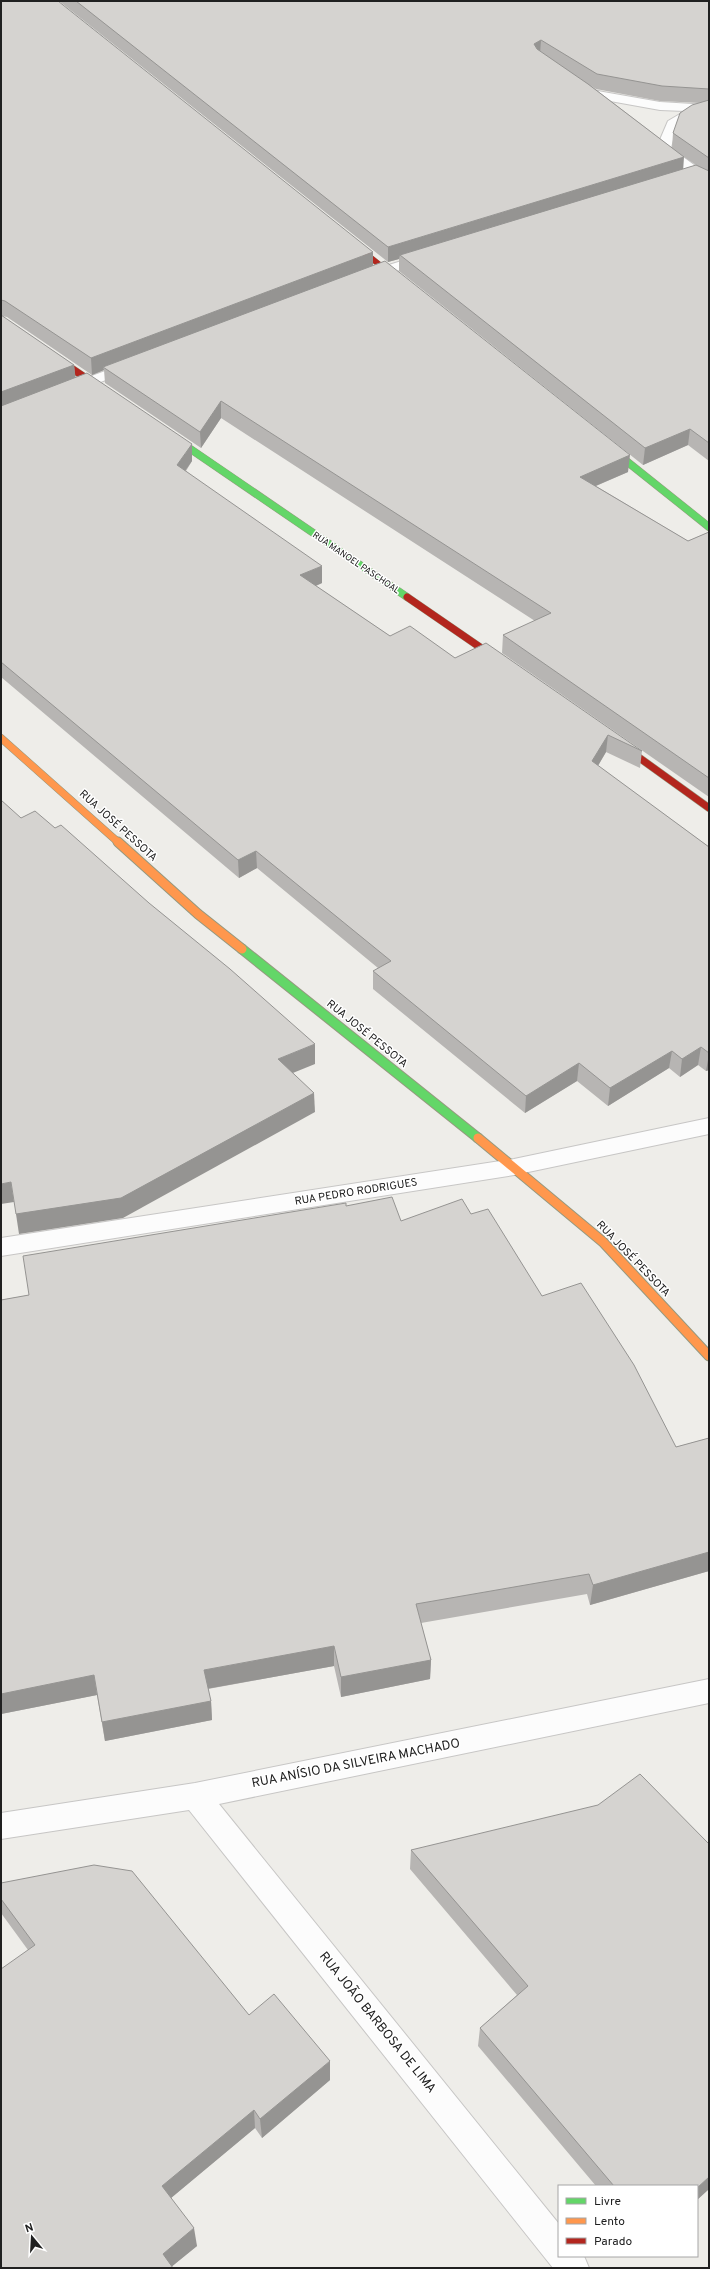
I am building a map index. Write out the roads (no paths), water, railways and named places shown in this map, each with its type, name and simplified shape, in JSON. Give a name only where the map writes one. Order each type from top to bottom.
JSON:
[{"type":"street","points":[[579,85],[615,112]]},
{"type":"street","points":[[592,94],[660,106],[708,109]]},
{"type":"street","points":[[664,149],[667,130],[672,124],[680,118],[708,109]]},
{"type":"street","points":[[652,140],[696,174],[709,182]]},
{"type":"street","points":[[681,179],[696,174]]},
{"type":"street","points":[[343,235],[411,289]]},
{"type":"street","points":[[349,283],[386,269],[439,253]]},
{"type":"street","points":[[1,321],[116,399]]},
{"type":"street","points":[[53,395],[142,361]]},
{"type":"street","name":"RUA MANOEL PASCHOAL","points":[[162,430],[508,667]]},
{"type":"street","points":[[597,438],[709,527]]},
{"type":"street","points":[[606,734],[709,808]]},
{"type":"street","name":"RUA JOSÉ PESSOTA","points":[[1,738],[198,914],[514,1167],[603,1242],[709,1356]]},
{"type":"street","name":"RUA PEDRO RODRIGUES","points":[[1,1247],[514,1167],[709,1126]]},
{"type":"street","name":"RUA ANÍSIO DA SILVEIRA MACHADO","points":[[1,1826],[195,1796],[709,1691]]},
{"type":"street","name":"RUA JOÃO BARBOSA DE LIMA","points":[[195,1796],[558,2249]]},
{"type":"street","points":[[565,2257],[573,2268]]}]
